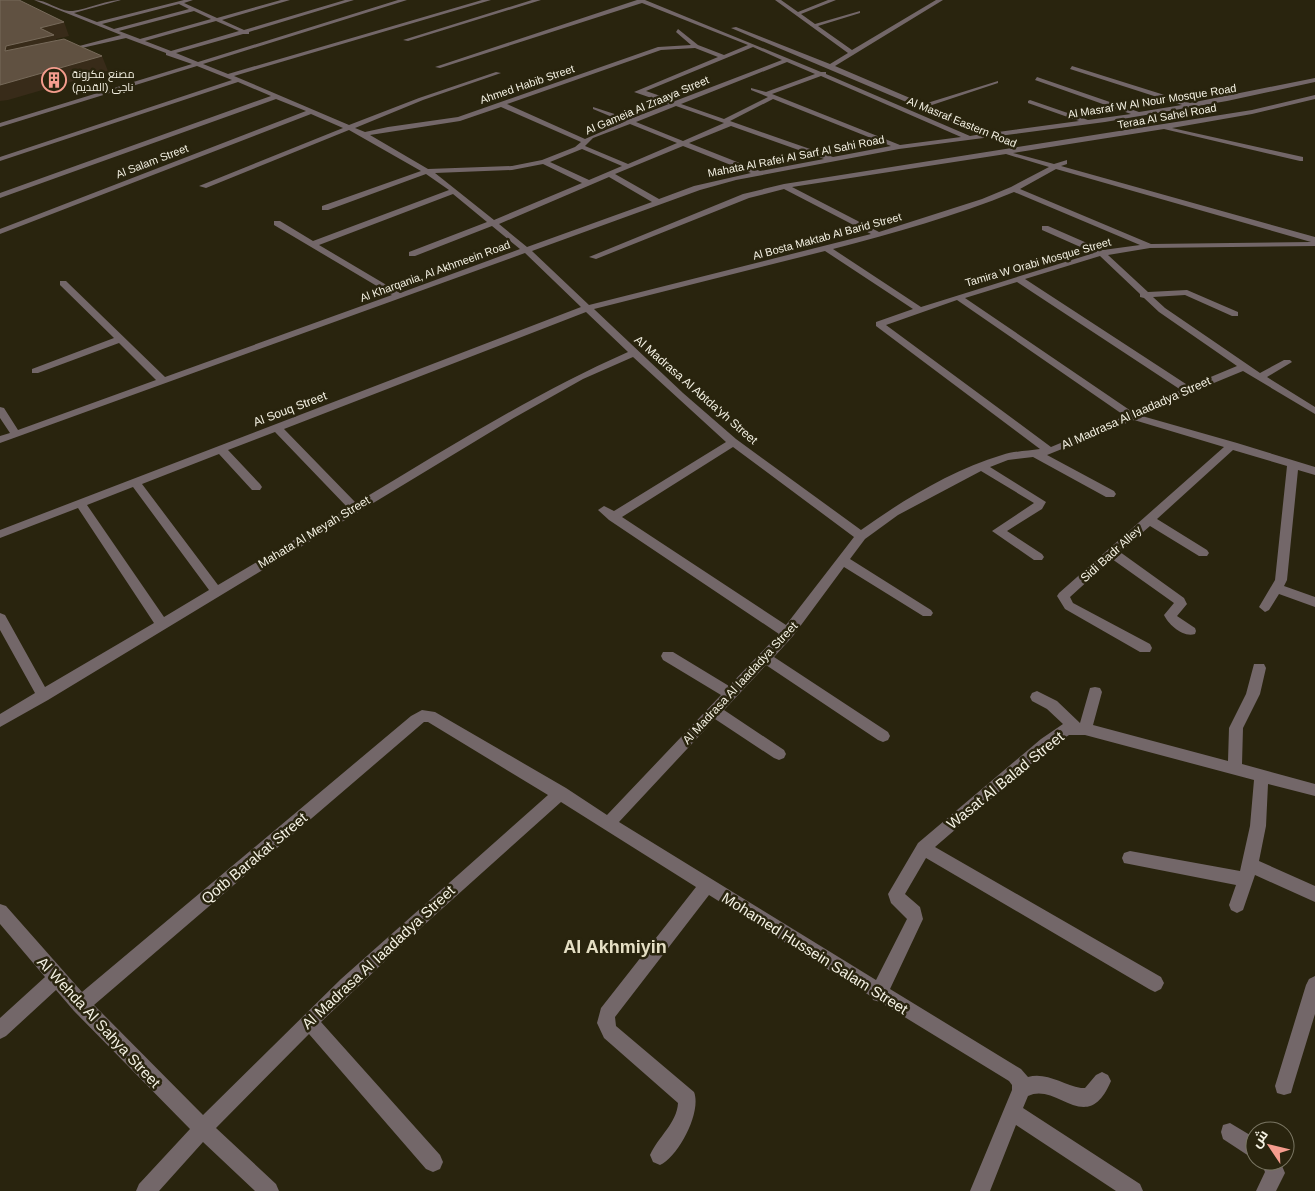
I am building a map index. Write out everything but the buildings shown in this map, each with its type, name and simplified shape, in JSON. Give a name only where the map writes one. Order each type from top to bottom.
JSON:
[{"type":"street","points":[[40,1],[54,0]]},
{"type":"street","points":[[68,13],[118,0]]},
{"type":"street","points":[[96,24],[190,0]]},
{"type":"street","points":[[138,41],[287,0]]},
{"type":"street","points":[[168,54],[350,0]]},
{"type":"street","points":[[0,125],[404,0]]},
{"type":"street","points":[[228,76],[488,0]]},
{"type":"street","points":[[406,40],[538,0]]},
{"type":"street","points":[[438,67],[641,0]]},
{"type":"street","name":"Al Masraf Eastern Road","points":[[641,0],[753,45],[1000,151],[1315,240]]},
{"type":"street","points":[[778,0],[851,52]]},
{"type":"street","points":[[797,14],[833,0]]},
{"type":"street","points":[[766,94],[821,74],[851,52],[936,0]]},
{"type":"street","name":"Al Kharqania, Al Akhmeein Road","points":[[40,1],[168,54],[278,96],[364,134],[427,171],[526,250]]},
{"type":"street","points":[[180,3],[252,35]]},
{"type":"street","points":[[112,31],[196,9]]},
{"type":"street","points":[[813,26],[858,12]]},
{"type":"street","name":"Al Masraf Eastern Road","points":[[728,26],[833,67],[1022,150],[1315,232]]},
{"type":"street","points":[[678,31],[696,46],[724,57]]},
{"type":"street","points":[[61,52],[126,36]]},
{"type":"street","points":[[260,39],[267,42]]},
{"type":"street","points":[[753,45],[638,91],[835,160]]},
{"type":"street","name":"Ahmed Habib Street","points":[[364,134],[393,127],[449,121],[660,48],[696,46]]},
{"type":"street","name":"Al Gameia Al Zraaya Street","points":[[427,171],[512,168],[544,162],[629,122],[786,60]]},
{"type":"street","points":[[1072,68],[1192,105]]},
{"type":"street","points":[[203,186],[421,99],[498,73]]},
{"type":"street","points":[[1037,79],[1138,114]]},
{"type":"street","points":[[0,159],[238,80]]},
{"type":"street","name":"Al Masraf W Al Nour Mosque Road","points":[[990,135],[1192,105],[1315,80]]},
{"type":"street","points":[[924,106],[996,82]]},
{"type":"street","points":[[753,89],[899,147]]},
{"type":"street","points":[[0,196],[278,96]]},
{"type":"street","points":[[412,254],[493,223],[684,144],[773,97]]},
{"type":"street","name":"Teraa Al Sahel Road","points":[[1022,150],[1252,112],[1315,98]]},
{"type":"street","points":[[1030,102],[1087,122]]},
{"type":"street","points":[[501,104],[628,166]]},
{"type":"street","points":[[595,108],[758,174]]},
{"type":"street","name":"Al Salam Street","points":[[0,232],[313,111]]},
{"type":"street","points":[[1160,128],[1300,159]]},
{"type":"street","name":"Mahata Al Rafei Al Sarf Al Sahi Road","points":[[526,250],[714,183],[899,147],[990,135]]},
{"type":"street","points":[[593,257],[746,196],[784,186],[1000,151],[1022,150]]},
{"type":"street","points":[[544,162],[589,182]]},
{"type":"street","name":"Al Bosta Maktab Al Barid Street","points":[[588,308],[878,235],[985,201],[1014,189],[1064,162]]},
{"type":"street","points":[[325,208],[427,171]]},
{"type":"street","points":[[609,174],[659,202]]},
{"type":"street","points":[[784,186],[878,235]]},
{"type":"street","points":[[1014,189],[1150,246]]},
{"type":"street","points":[[313,244],[454,191]]},
{"type":"street","points":[[277,223],[398,296]]},
{"type":"street","points":[[1045,228],[1102,253],[1144,295],[1244,367],[1314,408]]},
{"type":"street","name":"Tamira W Orabi Mosque Street","points":[[1050,451],[879,326],[881,322],[1102,253],[1150,246],[1315,244]]},
{"type":"street","points":[[828,249],[919,310]]},
{"type":"street","name":"Al Kharqania, Al Akhmeein Road","points":[[0,440],[526,250]]},
{"type":"street","name":"Al Madrasa Al Abtda'yh Street","points":[[526,250],[633,353],[733,442],[861,536]]},
{"type":"street","points":[[1018,278],[1188,390]]},
{"type":"street","points":[[63,283],[162,380]]},
{"type":"street","points":[[1144,295],[1187,293],[1234,314]]},
{"type":"street","points":[[958,297],[1133,417],[1233,445],[1315,471]]},
{"type":"street","name":"Al Souq Street","points":[[0,534],[588,308]]},
{"type":"street","points":[[35,371],[120,339]]},
{"type":"street","name":"Mahata Al Meyah Street","points":[[0,721],[216,590],[580,377],[633,353]]},
{"type":"street","points":[[1260,377],[1287,362]]},
{"type":"street","name":"Al Madrasa Al Iaadadya Street","points":[[609,823],[788,633],[861,536],[894,512],[981,466],[1006,457],[1050,451],[1133,417],[1188,390],[1244,367]]},
{"type":"street","points":[[0,410],[16,434]]},
{"type":"street","points":[[276,427],[356,508]]},
{"type":"street","points":[[733,442],[609,514],[788,633]]},
{"type":"street","name":"Sidi Badr Alley","points":[[1144,648],[1069,606],[1063,599],[1065,594],[1233,445]]},
{"type":"street","points":[[221,449],[256,487]]},
{"type":"street","points":[[1035,452],[1110,494]]},
{"type":"street","points":[[1265,606],[1278,589],[1282,572],[1293,463]]},
{"type":"street","points":[[981,466],[1040,502],[1038,506],[998,531],[1038,557]]},
{"type":"street","points":[[135,482],[216,590]]},
{"type":"street","points":[[80,503],[161,623]]},
{"type":"street","points":[[1149,520],[1203,553]]},
{"type":"street","points":[[1112,553],[1180,601],[1181,604],[1170,615],[1172,619],[1190,631]]},
{"type":"street","points":[[842,560],[927,613]]},
{"type":"street","points":[[1278,589],[1315,602]]},
{"type":"street","points":[[0,618],[43,696]]},
{"type":"street","points":[[668,656],[731,694]]},
{"type":"street","points":[[765,658],[883,736]]},
{"type":"street","points":[[1235,768],[1236,728],[1253,694],[1258,668]]},
{"type":"street","points":[[1080,728],[1095,692]]},
{"type":"street","points":[[1037,697],[1052,705],[1080,728],[1315,790]]},
{"type":"street","points":[[715,712],[779,754]]},
{"type":"street","name":"Qotb Barakat Street","points":[[80,1005],[416,720],[422,716],[430,716]]},
{"type":"street","name":"Mohamed Hussein Salam Street","points":[[430,716],[561,793],[879,994],[1015,1075],[1021,1086]]},
{"type":"street","name":"Wasat Al Balad Street","points":[[879,994],[915,919],[914,914],[897,898],[896,894],[924,848],[1046,743],[1067,729],[1080,728]]},
{"type":"street","points":[[1236,904],[1248,872],[1261,820],[1261,775]]},
{"type":"street","name":"Al Madrasa Al Iaadadya Street","points":[[146,1191],[202,1128],[310,1022],[432,905],[561,793]]},
{"type":"street","points":[[924,848],[1155,983]]},
{"type":"street","points":[[1130,858],[1248,872],[1315,894]]},
{"type":"street","points":[[660,1155],[685,1115],[688,1107],[687,1099],[610,1032],[606,1023],[607,1014],[708,885]]},
{"type":"street","name":"Al Wehda Al Sahya Street","points":[[0,912],[80,1005],[202,1128],[269,1191]]},
{"type":"street","points":[[0,1030],[56,979]]},
{"type":"street","points":[[1284,1086],[1315,985]]},
{"type":"street","points":[[310,1022],[434,1162]]},
{"type":"street","points":[[980,1191],[1013,1112],[1021,1086],[1037,1083],[1048,1084],[1083,1099],[1090,1098],[1102,1081]]},
{"type":"street","points":[[1013,1112],[1133,1191]]},
{"type":"street","points":[[1230,1132],[1245,1143]]},
{"type":"street","points":[[1266,1191],[1273,1171]]},
{"type":"place","name":"مصنع مكرونة ناجى (القديم)","points":[[54,80]]},
{"type":"district","name":"Al Akhmiyin","points":[[615,947]]}]
